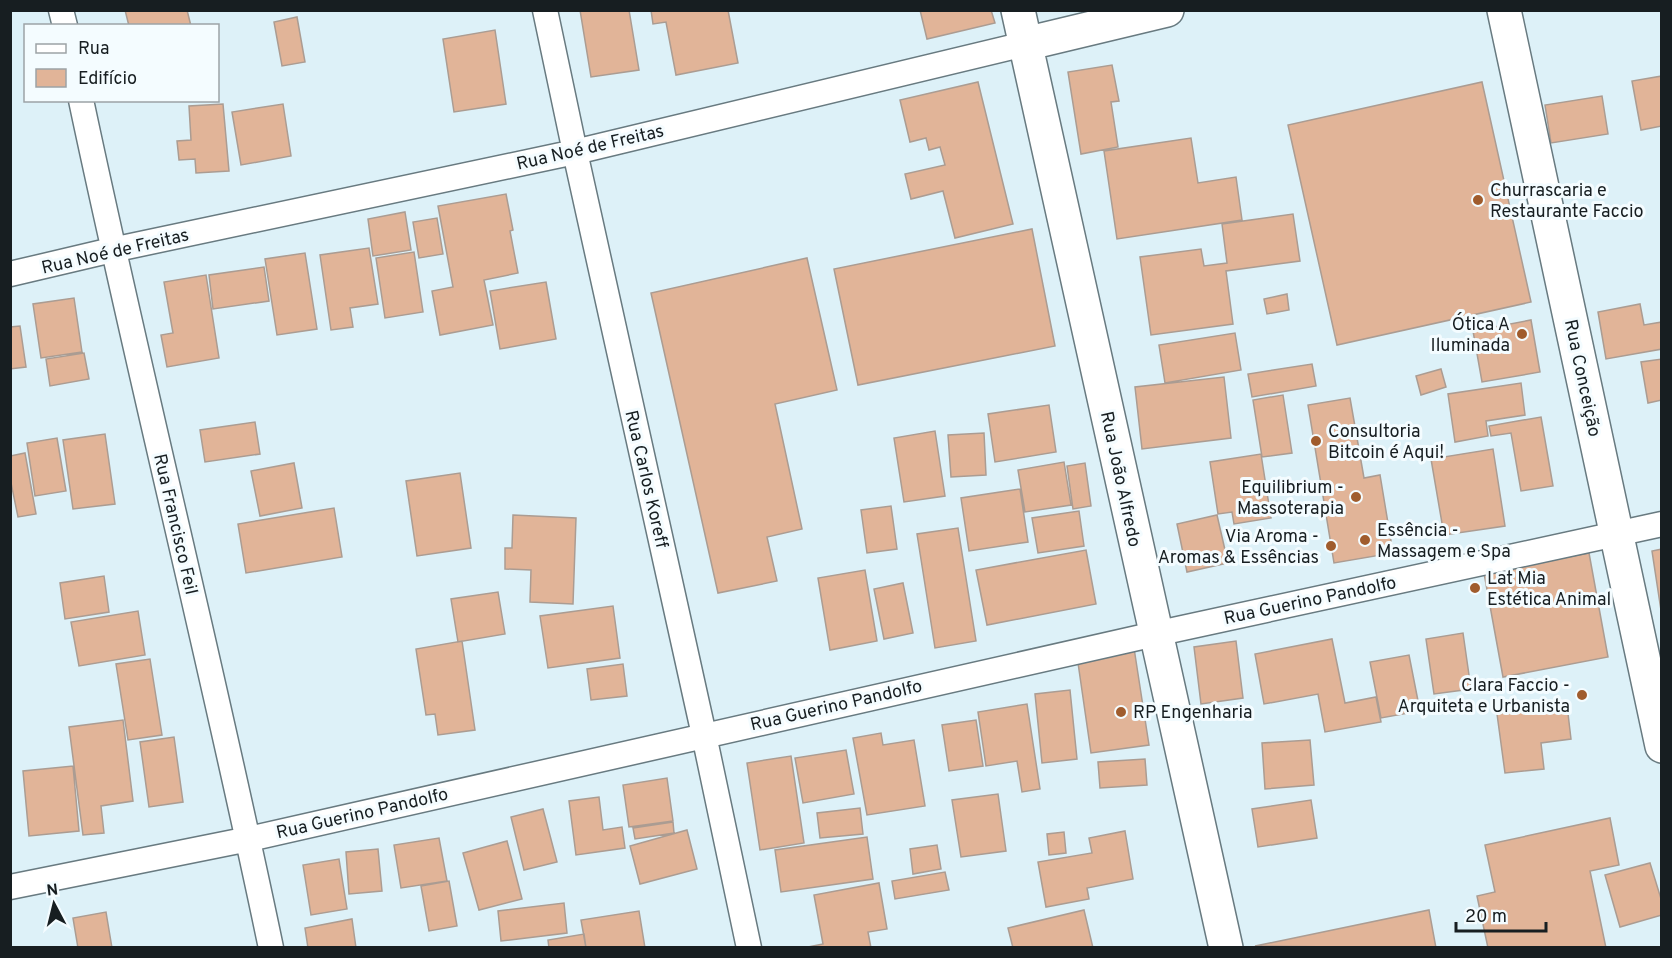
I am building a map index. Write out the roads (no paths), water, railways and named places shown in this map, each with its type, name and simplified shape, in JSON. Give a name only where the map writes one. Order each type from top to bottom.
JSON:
[{"type":"street","name":"Rua Carlos Koreff","points":[[545,10],[750,948]]},
{"type":"street","name":"Rua João Alfredo","points":[[1018,10],[1226,948]]},
{"type":"street","name":"Rua Noé de Freitas","points":[[10,274],[112,250],[575,152],[1167,10]]},
{"type":"street","name":"Rua Conceição","points":[[1504,10],[1662,746]]},
{"type":"street","name":"Rua Francisco Feil","points":[[81,102],[112,250],[249,839],[271,948]]},
{"type":"street","name":"Rua Guerino Pandolfo","points":[[10,887],[249,839],[1155,634],[1662,524]]},
{"type":"place","name":"Churrascaria e Restaurante Faccio","points":[[1478,200]]},
{"type":"place","name":"Ótica A Iluminada","points":[[1522,334]]},
{"type":"place","name":"Consultoria Bitcoin é Aqui!","points":[[1316,441]]},
{"type":"place","name":"Equilibrium - Massoterapia","points":[[1356,497]]},
{"type":"place","name":"Essência - Massagem e Spa","points":[[1365,540]]},
{"type":"place","name":"Via Aroma - Aromas & Essências","points":[[1331,546]]},
{"type":"place","name":"Lat Mia Estética Animal","points":[[1475,588]]},
{"type":"place","name":"Clara Faccio - Arquiteta e Urbanista","points":[[1582,695]]},
{"type":"place","name":"RP Engenharia","points":[[1121,712]]}]
